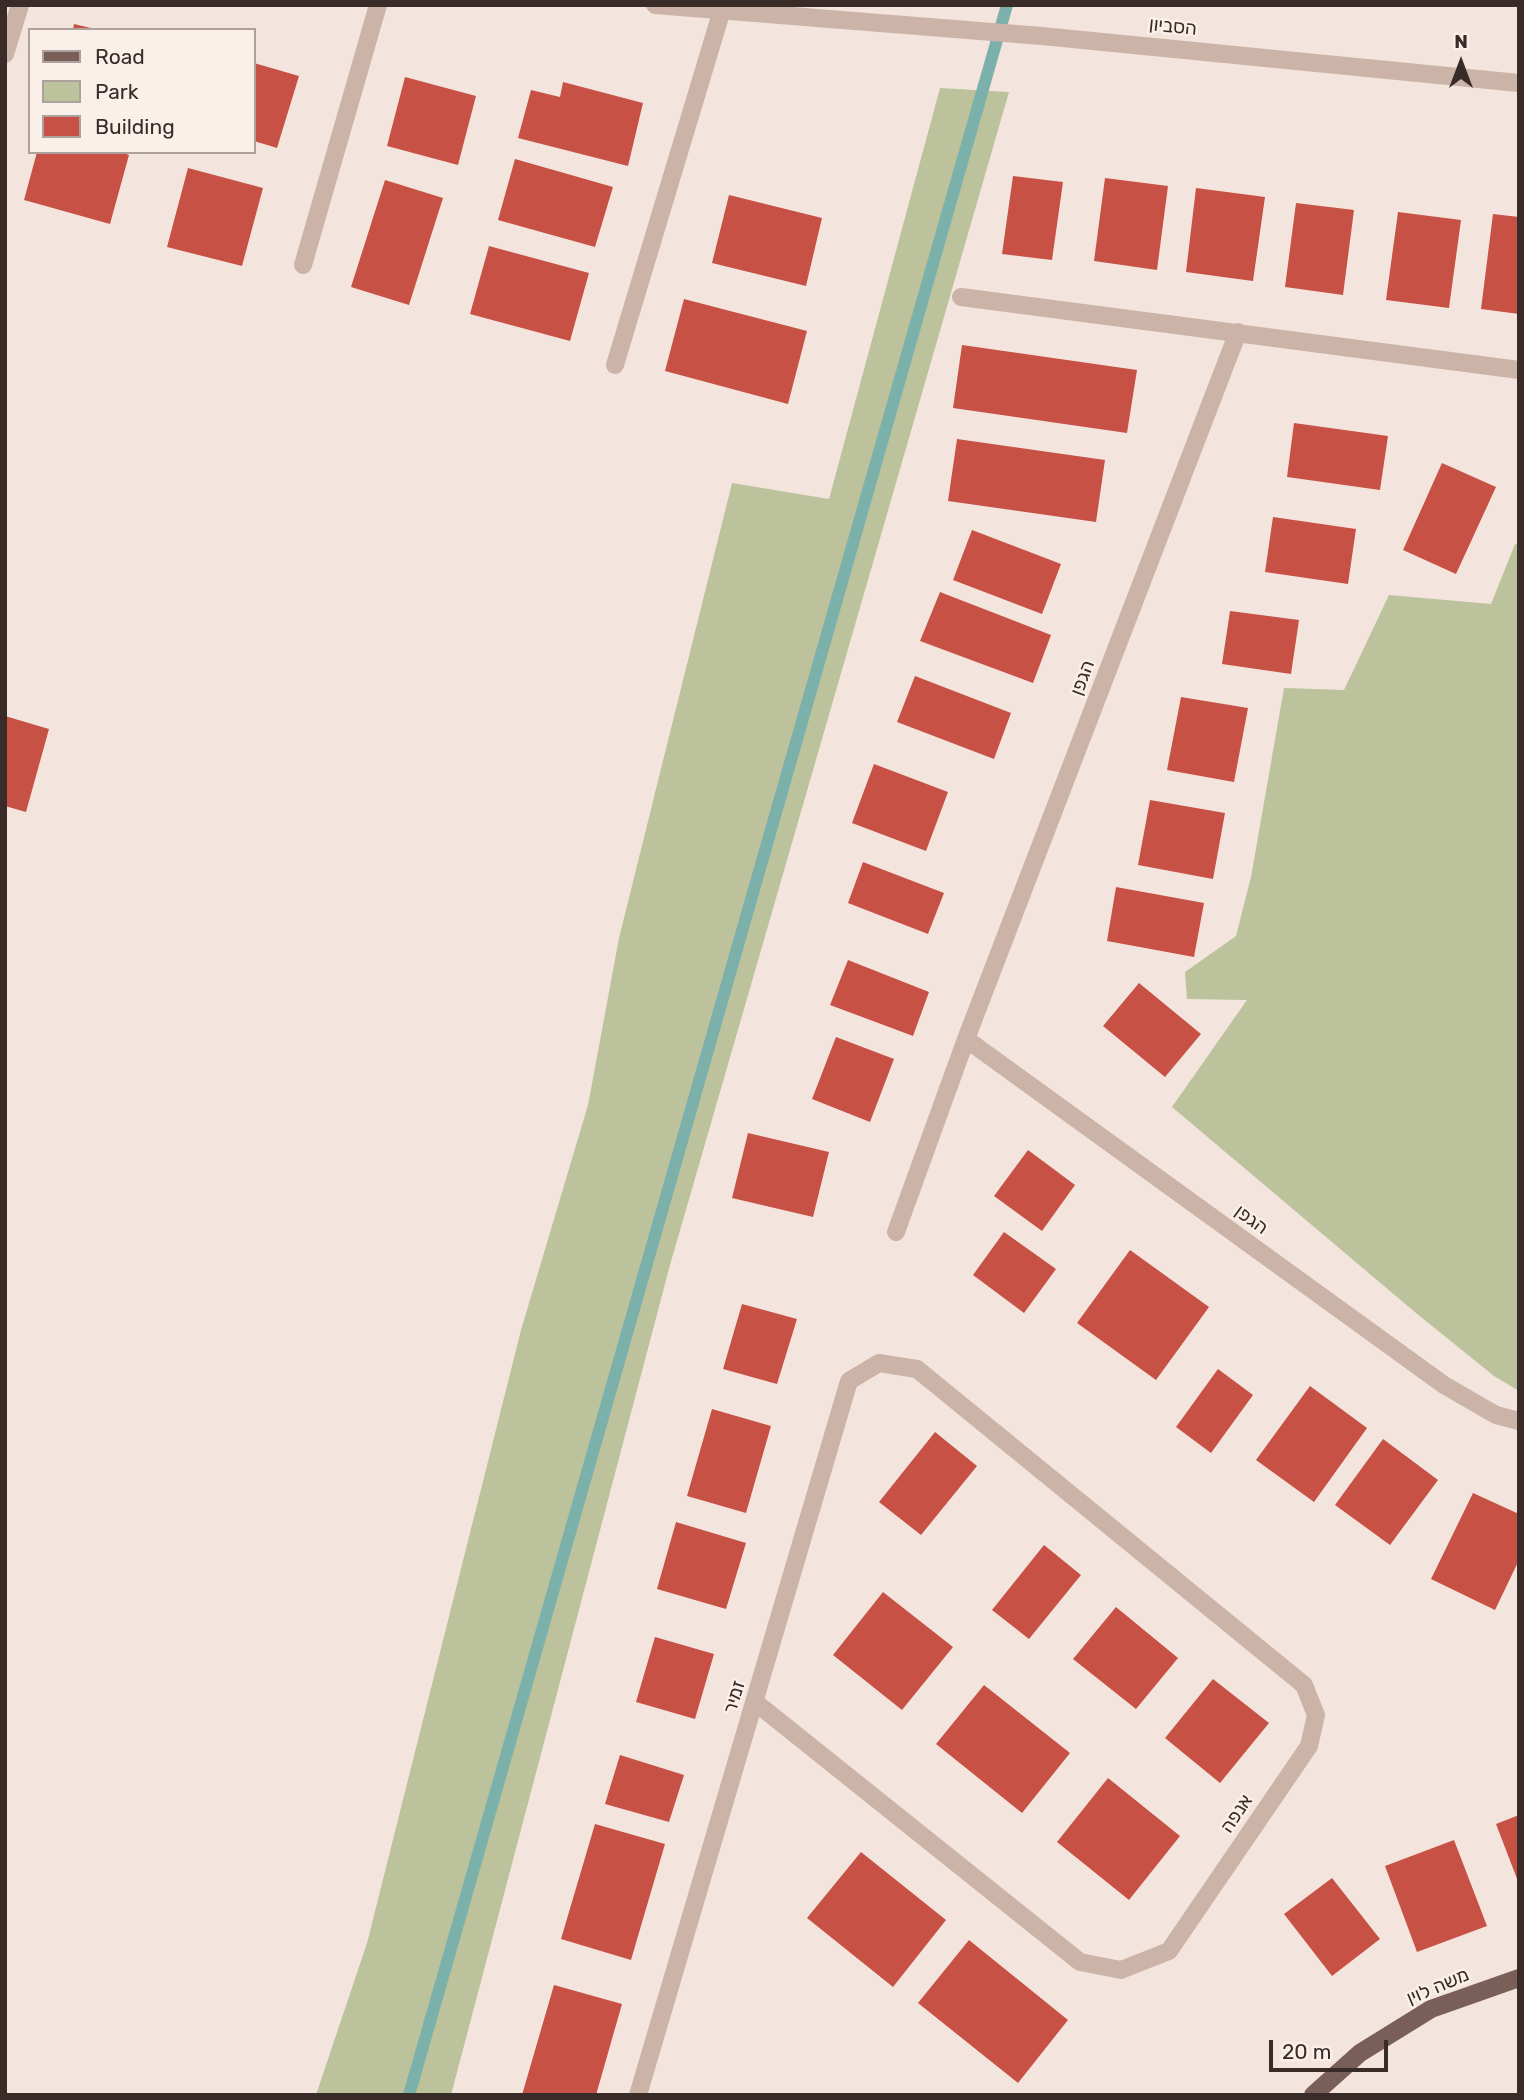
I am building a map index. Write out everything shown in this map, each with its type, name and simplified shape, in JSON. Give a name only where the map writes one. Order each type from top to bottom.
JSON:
[{"type":"main road","name":"משה לוין","points":[[1313,2095],[1360,2053],[1431,2009],[1519,1978]]},
{"type":"street","points":[[5,54],[20,5]]},
{"type":"street","points":[[303,265],[378,5]]},
{"type":"street","name":"הסביון","points":[[655,5],[1042,36],[1519,83]]},
{"type":"street","points":[[833,19],[850,5]]},
{"type":"street","points":[[615,366],[722,10]]},
{"type":"street","points":[[961,297],[1519,370]]},
{"type":"street","name":"הגפן","points":[[896,1232],[966,1040],[1238,332]]},
{"type":"street","name":"הגפן","points":[[966,1040],[1444,1385],[1496,1415],[1519,1421]]},
{"type":"street","name":"זמיר","points":[[638,2095],[849,1381],[879,1363],[916,1368]]},
{"type":"street","name":"אנפה","points":[[755,1702],[1080,1962],[1121,1970],[1169,1951],[1309,1746],[1316,1715],[1304,1685],[916,1368]]},
{"type":"green space","points":[[940,88],[1009,92],[670,1265],[451,2095],[316,2095],[367,1943],[521,1330],[588,1105],[619,938],[732,483],[829,499]]},
{"type":"green space","points":[[1515,544],[1519,545],[1519,1391],[1494,1376],[1416,1313],[1172,1107],[1247,1000],[1187,999],[1185,972],[1236,936],[1251,877],[1284,688],[1344,690],[1389,595],[1491,604]]},
{"type":"building","points":[[74,24],[91,28],[73,28]]},
{"type":"building","points":[[256,64],[299,76],[277,148],[256,142]]},
{"type":"building","points":[[405,77],[476,96],[458,165],[387,146]]},
{"type":"building","points":[[563,82],[643,103],[628,166],[518,138],[531,90],[560,97]]},
{"type":"building","points":[[36,154],[129,155],[110,224],[24,200]]},
{"type":"building","points":[[515,159],[613,187],[595,247],[498,220]]},
{"type":"building","points":[[188,168],[263,188],[242,266],[167,247]]},
{"type":"building","points":[[1013,176],[1063,182],[1052,260],[1002,254]]},
{"type":"building","points":[[1105,178],[1168,186],[1157,270],[1094,261]]},
{"type":"building","points":[[385,180],[443,198],[409,305],[351,287]]},
{"type":"building","points":[[1196,188],[1265,197],[1253,281],[1186,272]]},
{"type":"building","points":[[729,195],[822,218],[806,286],[712,263]]},
{"type":"building","points":[[1296,203],[1354,210],[1343,295],[1285,287]]},
{"type":"building","points":[[1398,212],[1461,220],[1449,308],[1386,300]]},
{"type":"building","points":[[1493,214],[1519,217],[1519,314],[1481,309]]},
{"type":"building","points":[[489,246],[589,273],[570,341],[470,314]]},
{"type":"building","points":[[684,299],[807,331],[788,404],[665,371]]},
{"type":"building","points":[[962,345],[1137,370],[1127,433],[953,408]]},
{"type":"building","points":[[1294,423],[1388,436],[1380,490],[1287,477]]},
{"type":"building","points":[[957,439],[1105,460],[1096,522],[948,501]]},
{"type":"building","points":[[1442,463],[1496,487],[1456,574],[1403,550]]},
{"type":"building","points":[[1273,517],[1356,529],[1348,584],[1265,572]]},
{"type":"building","points":[[972,530],[1061,564],[1042,614],[953,580]]},
{"type":"building","points":[[940,592],[1051,635],[1033,683],[920,641]]},
{"type":"building","points":[[1230,611],[1299,620],[1291,674],[1222,664]]},
{"type":"building","points":[[915,676],[1011,713],[994,759],[897,722]]},
{"type":"building","points":[[1181,697],[1248,708],[1234,782],[1167,770]]},
{"type":"building","points":[[5,716],[49,729],[26,812],[5,806]]},
{"type":"building","points":[[874,764],[948,792],[926,851],[852,823]]},
{"type":"building","points":[[1150,800],[1225,813],[1213,879],[1138,865]]},
{"type":"building","points":[[863,862],[944,893],[928,934],[848,903]]},
{"type":"building","points":[[1116,887],[1204,903],[1194,957],[1107,941]]},
{"type":"building","points":[[848,960],[929,992],[913,1036],[830,1005]]},
{"type":"building","points":[[1139,983],[1201,1034],[1165,1077],[1103,1026]]},
{"type":"building","points":[[836,1037],[894,1059],[870,1122],[812,1099]]},
{"type":"building","points":[[748,1133],[829,1152],[813,1217],[732,1198]]},
{"type":"building","points":[[1028,1150],[1075,1185],[1042,1231],[994,1196]]},
{"type":"building","points":[[1004,1232],[1056,1269],[1024,1313],[973,1275]]},
{"type":"building","points":[[1130,1250],[1209,1307],[1156,1380],[1077,1323]]},
{"type":"building","points":[[742,1304],[797,1319],[777,1384],[723,1369]]},
{"type":"building","points":[[1218,1369],[1253,1395],[1211,1453],[1176,1427]]},
{"type":"building","points":[[1310,1386],[1367,1428],[1314,1502],[1256,1460]]},
{"type":"building","points":[[712,1409],[771,1426],[746,1513],[687,1496]]},
{"type":"building","points":[[935,1432],[977,1466],[921,1535],[879,1502]]},
{"type":"building","points":[[1383,1439],[1438,1480],[1390,1545],[1335,1505]]},
{"type":"building","points":[[1473,1493],[1519,1514],[1519,1560],[1495,1610],[1431,1579]]},
{"type":"building","points":[[676,1522],[746,1543],[726,1609],[657,1589]]},
{"type":"building","points":[[1044,1545],[1081,1575],[1029,1639],[992,1610]]},
{"type":"building","points":[[883,1592],[953,1647],[902,1710],[833,1655]]},
{"type":"building","points":[[1116,1607],[1178,1658],[1136,1709],[1073,1659]]},
{"type":"building","points":[[655,1637],[714,1654],[695,1719],[636,1702]]},
{"type":"building","points":[[1213,1679],[1269,1723],[1220,1783],[1165,1738]]},
{"type":"building","points":[[984,1685],[1070,1753],[1022,1813],[936,1744]]},
{"type":"building","points":[[620,1755],[684,1775],[669,1822],[605,1804]]},
{"type":"building","points":[[1108,1778],[1180,1836],[1129,1900],[1057,1842]]},
{"type":"building","points":[[1519,1815],[1519,1884],[1496,1824]]},
{"type":"building","points":[[595,1824],[665,1844],[631,1960],[561,1939]]},
{"type":"building","points":[[1454,1840],[1487,1926],[1417,1952],[1385,1866]]},
{"type":"building","points":[[861,1852],[946,1920],[893,1987],[807,1918]]},
{"type":"building","points":[[1332,1878],[1380,1939],[1332,1976],[1284,1914]]},
{"type":"building","points":[[969,1940],[1068,2020],[1018,2083],[918,2003]]},
{"type":"building","points":[[554,1985],[622,2004],[596,2095],[522,2095]]},
{"type":"waterway","points":[[409,2095],[1007,5]]}]
